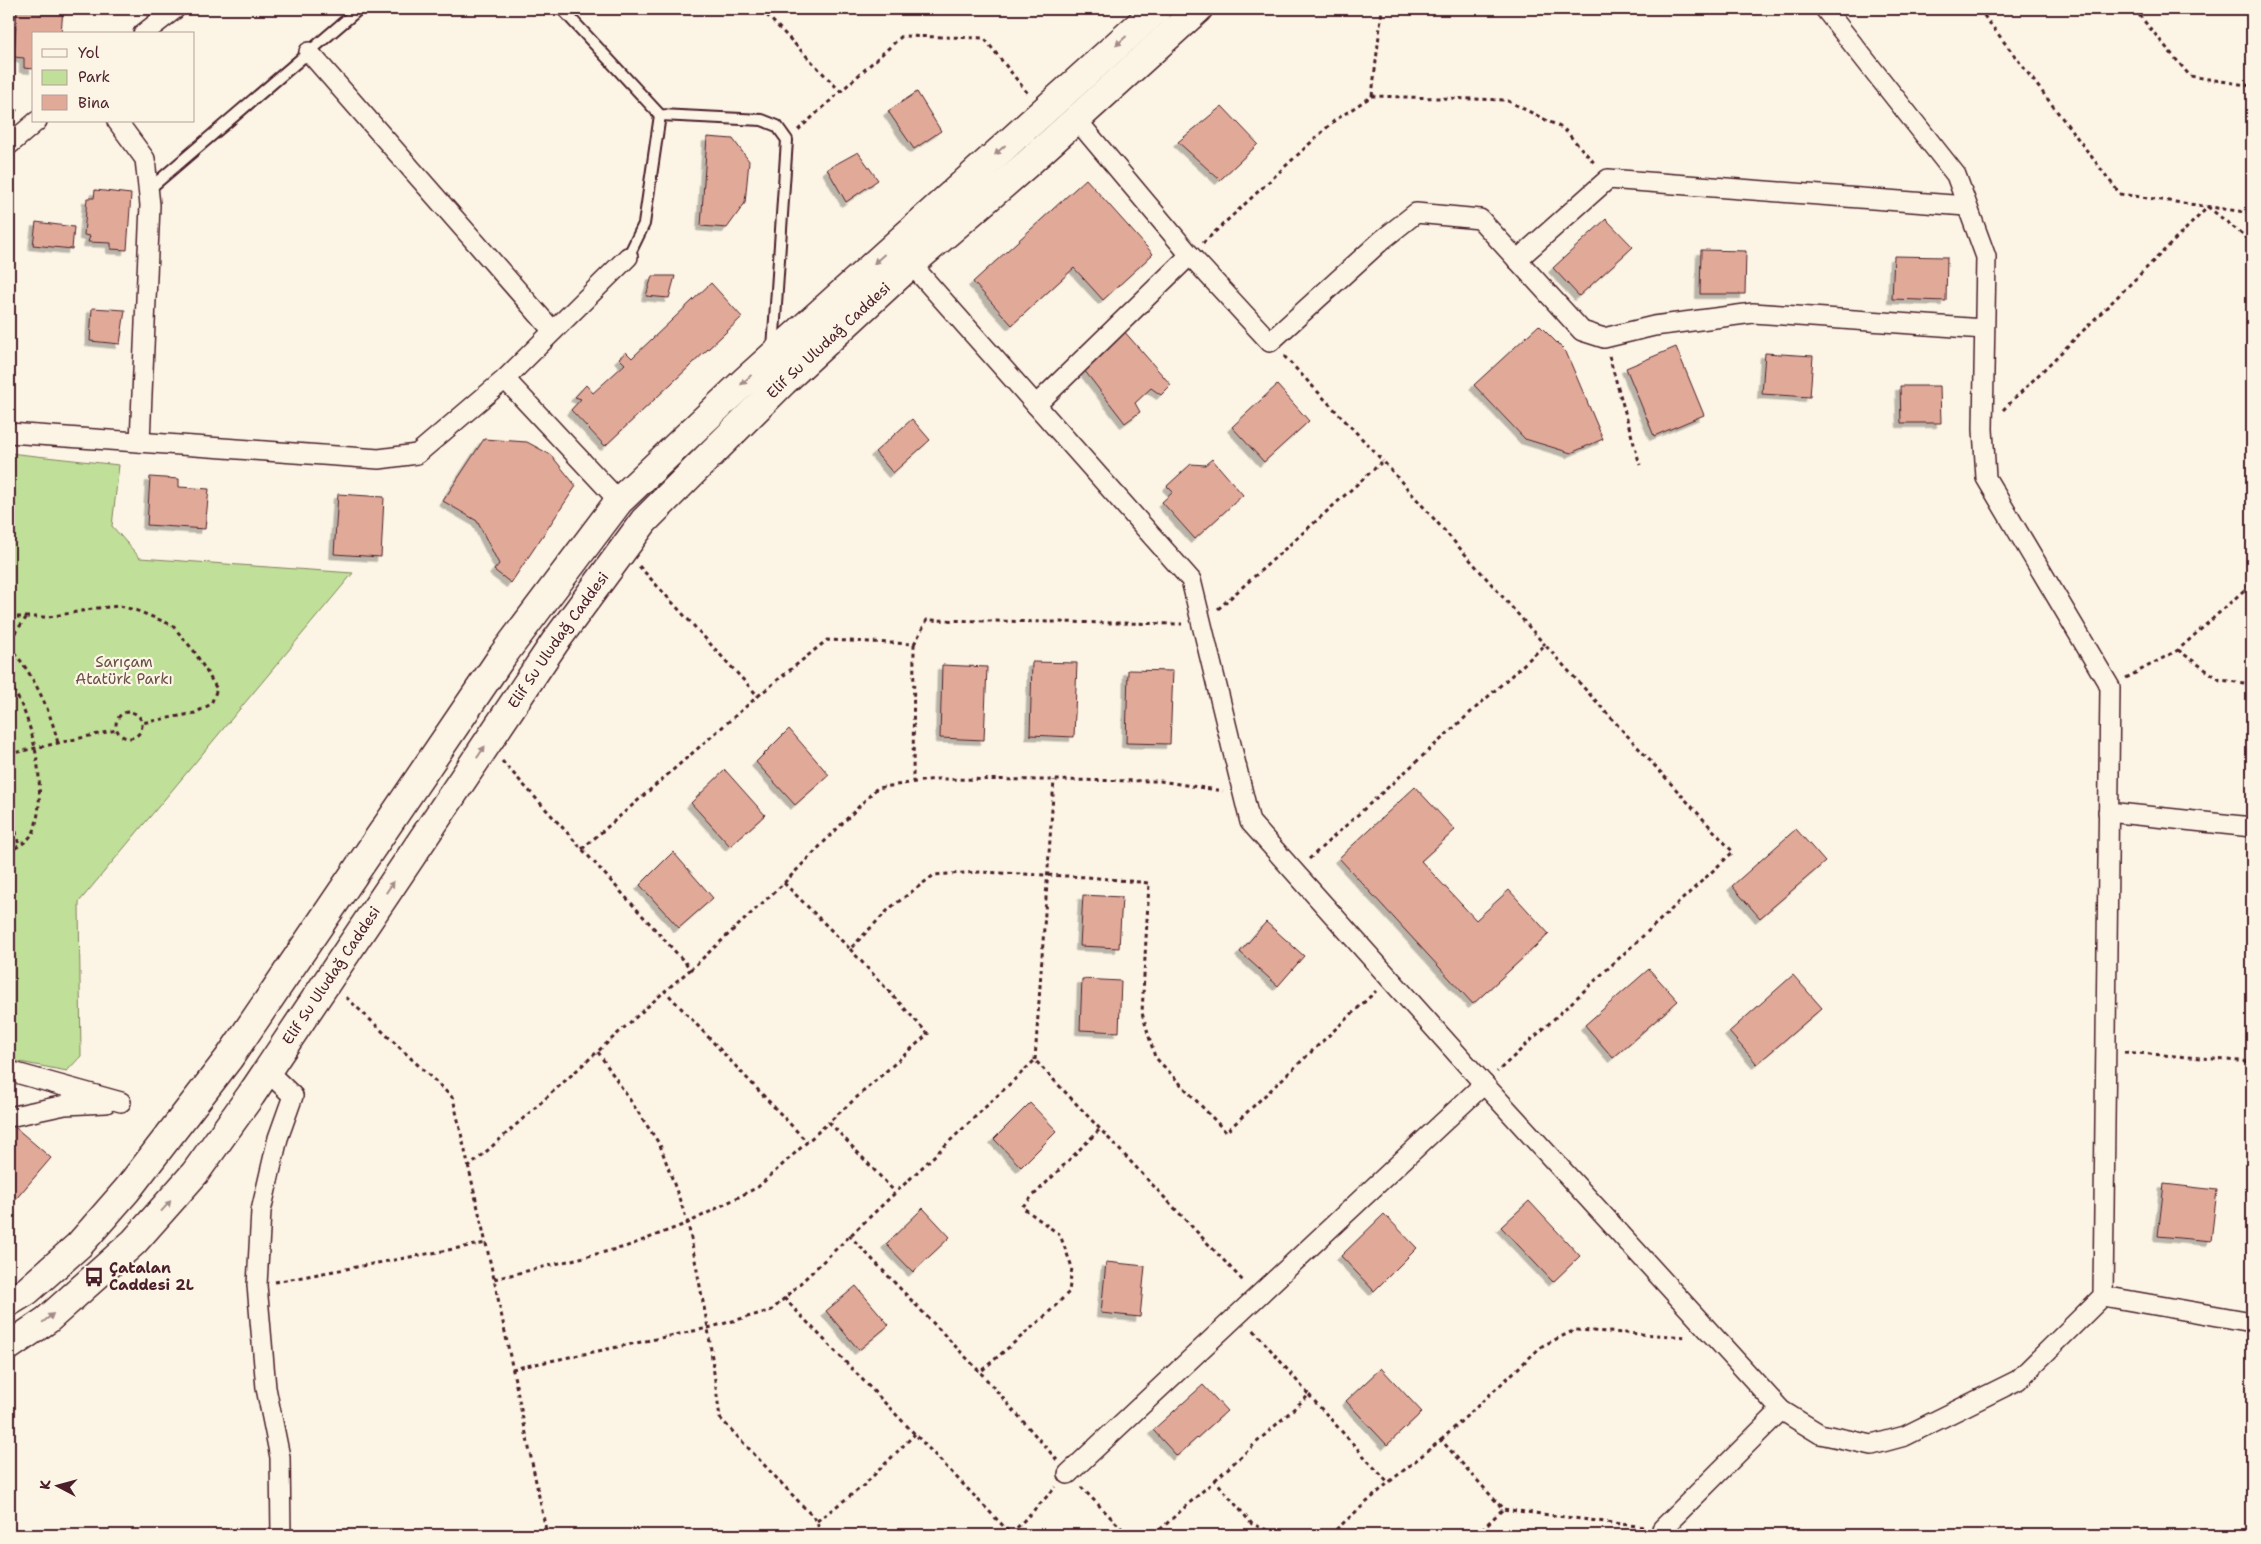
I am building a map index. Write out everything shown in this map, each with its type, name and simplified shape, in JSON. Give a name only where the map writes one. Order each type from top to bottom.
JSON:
[{"type":"main road","name":"Elif Su Uludağ Caddesi","points":[[9,1302],[27,1291],[79,1245],[127,1190],[229,1058],[503,655],[619,501],[773,355],[1157,9]]},
{"type":"main road","name":"Elif Su Uludağ Caddesi","points":[[9,1346],[47,1320],[134,1242],[195,1173],[267,1071],[555,642],[644,521],[776,388],[911,264],[1198,9]]},
{"type":"street","points":[[146,32],[175,9]]},
{"type":"street","points":[[911,264],[1191,580],[1250,822],[1484,1084],[1781,1410],[1820,1434],[1872,1444],[1905,1436],[2018,1380],[2103,1296],[2110,687],[1986,478],[1983,429],[1986,257],[1956,175],[1825,9]]},
{"type":"street","points":[[309,52],[553,331]]},
{"type":"street","points":[[1076,119],[1190,255],[1270,342],[1382,240],[1416,213],[1480,219],[1582,331],[1604,338],[1654,326],[1753,314],[1984,329]]},
{"type":"street","points":[[9,145],[36,122]]},
{"type":"street","points":[[118,122],[145,159],[150,205],[140,442]]},
{"type":"street","points":[[1516,260],[1608,179],[1966,206]]},
{"type":"street","points":[[1036,405],[1190,255]]},
{"type":"street","points":[[9,433],[379,459],[417,454],[504,378],[628,257]]},
{"type":"street","points":[[504,378],[619,501]]},
{"type":"street","points":[[2108,812],[2252,827]]},
{"type":"street","points":[[9,1071],[121,1102],[66,1105],[9,1117]]},
{"type":"street","points":[[267,1071],[293,1096],[278,1138],[261,1211],[257,1286],[266,1388],[280,1457],[283,1517],[281,1535]]},
{"type":"street","points":[[1068,1474],[1484,1084]]},
{"type":"street","points":[[2103,1296],[2252,1322]]},
{"type":"street","points":[[1665,1532],[1781,1410]]},
{"type":"lane","points":[[148,190],[359,9]]},
{"type":"lane","points":[[562,9],[660,115],[762,120],[777,126],[787,140],[773,355]]},
{"type":"lane","points":[[628,257],[644,224],[660,115]]},
{"type":"path","points":[[761,9],[840,92]]},
{"type":"path","points":[[1372,96],[1382,9]]},
{"type":"path","points":[[1979,9],[2120,194],[2252,213]]},
{"type":"path","points":[[2134,9],[2190,76],[2252,86]]},
{"type":"path","points":[[787,140],[902,36],[984,38],[1042,112]]},
{"type":"path","points":[[1190,255],[1334,121],[1372,96],[1506,100],[1564,128],[1608,179]]},
{"type":"path","points":[[2208,207],[2252,242]]},
{"type":"path","points":[[1983,429],[2208,207]]},
{"type":"path","points":[[1604,338],[1640,465]]},
{"type":"path","points":[[1270,342],[1383,461],[1545,645],[1733,852],[1484,1084]]},
{"type":"path","points":[[913,782],[914,644],[927,620],[1202,624],[1383,461]]},
{"type":"path","points":[[624,548],[758,696]]},
{"type":"path","points":[[2110,687],[2178,650],[2252,583]]},
{"type":"path","points":[[9,617],[49,617],[120,606],[138,610],[172,625],[194,651],[217,689],[211,704],[195,712],[142,723]]},
{"type":"path","points":[[26,618],[14,634],[10,648],[35,685],[55,730],[58,744]]},
{"type":"path","points":[[582,849],[758,696],[827,640],[914,644]]},
{"type":"path","points":[[1295,872],[1545,645]]},
{"type":"path","points":[[2178,650],[2220,680],[2252,684]]},
{"type":"path","points":[[9,683],[25,714],[36,748],[39,809],[34,832],[20,847],[9,851]]},
{"type":"path","points":[[126,712],[135,713],[142,723],[141,732],[130,739],[122,737],[116,730],[118,717],[126,712]]},
{"type":"path","points":[[9,754],[116,730]]},
{"type":"path","points":[[9,738],[14,753]]},
{"type":"path","points":[[486,744],[691,969]]},
{"type":"path","points":[[468,1168],[691,969],[784,883],[877,788],[935,778],[1160,781],[1243,794]]},
{"type":"path","points":[[512,1370],[708,1328],[772,1310],[1035,1060],[1054,780]]},
{"type":"path","points":[[9,800],[20,847]]},
{"type":"path","points":[[850,949],[890,908],[934,875],[979,872],[1149,883],[1142,1013],[1156,1057],[1226,1132],[1390,979]]},
{"type":"path","points":[[494,1279],[625,1247],[688,1223],[758,1187],[928,1034],[850,949],[784,883]]},
{"type":"path","points":[[328,980],[453,1098],[494,1279],[547,1535]]},
{"type":"path","points":[[666,991],[807,1142]]},
{"type":"path","points":[[2106,1050],[2252,1062]]},
{"type":"path","points":[[598,1052],[660,1145],[688,1223],[708,1328],[720,1418],[817,1521],[820,1535]]},
{"type":"path","points":[[1035,1060],[1257,1296]]},
{"type":"path","points":[[829,1122],[895,1192]]},
{"type":"path","points":[[980,1372],[1044,1318],[1069,1292],[1072,1266],[1060,1235],[1022,1207],[1099,1130]]},
{"type":"path","points":[[849,1235],[980,1372],[1068,1474],[1128,1535]]},
{"type":"path","points":[[257,1286],[486,1243]]},
{"type":"path","points":[[784,1298],[1011,1534],[1068,1474]]},
{"type":"path","points":[[1240,1313],[1309,1395],[1388,1482]]},
{"type":"path","points":[[1330,1535],[1388,1482],[1441,1440],[1542,1346],[1575,1330],[1717,1339]]},
{"type":"path","points":[[1154,1535],[1309,1395]]},
{"type":"path","points":[[817,1521],[863,1486],[915,1434]]},
{"type":"path","points":[[1441,1440],[1503,1510],[1665,1532]]},
{"type":"path","points":[[1215,1480],[1252,1524],[1279,1535]]},
{"type":"path","points":[[1476,1535],[1503,1510]]},
{"type":"green space","name":"Sarıçam Atatürk Parkı","points":[[9,453],[119,465],[112,526],[140,558],[353,573],[79,902],[81,1056],[67,1071],[9,1060]]},
{"type":"building","points":[[17,9],[63,9],[61,32],[32,32],[32,69],[24,68],[24,58],[14,57]]},
{"type":"building","points":[[917,92],[941,131],[914,149],[888,111]]},
{"type":"building","points":[[1222,106],[1258,144],[1220,180],[1178,142]]},
{"type":"building","points":[[707,137],[733,139],[749,161],[745,203],[727,228],[701,226]]},
{"type":"building","points":[[858,152],[878,180],[846,202],[827,169]]},
{"type":"building","points":[[1086,179],[1153,254],[1103,300],[1074,268],[1012,325],[973,282]]},
{"type":"building","points":[[95,190],[131,194],[127,250],[111,249],[111,243],[88,242],[90,236],[84,235],[87,198],[94,198]]},
{"type":"building","points":[[1606,219],[1633,247],[1579,296],[1553,268]]},
{"type":"building","points":[[36,222],[74,227],[72,249],[33,245]]},
{"type":"building","points":[[1701,250],[1746,251],[1745,294],[1700,294]]},
{"type":"building","points":[[1894,256],[1947,257],[1946,301],[1892,299]]},
{"type":"building","points":[[652,276],[675,276],[669,298],[646,296]]},
{"type":"building","points":[[711,283],[742,317],[605,446],[571,410],[581,399],[575,397],[586,385],[593,393],[625,364],[619,358],[626,352],[632,358]]},
{"type":"building","points":[[92,308],[125,310],[120,344],[90,341]]},
{"type":"building","points":[[1539,325],[1566,352],[1603,439],[1571,453],[1525,439],[1474,385]]},
{"type":"building","points":[[1123,330],[1171,385],[1161,395],[1151,388],[1135,403],[1140,412],[1125,423],[1081,366]]},
{"type":"building","points":[[1676,347],[1704,415],[1654,436],[1626,368]]},
{"type":"building","points":[[1765,353],[1813,356],[1810,397],[1762,394]]},
{"type":"building","points":[[1277,385],[1309,421],[1264,462],[1232,427]]},
{"type":"building","points":[[1900,386],[1940,386],[1941,423],[1901,423]]},
{"type":"building","points":[[912,419],[930,440],[893,473],[875,452]]},
{"type":"building","points":[[484,439],[527,442],[551,455],[576,486],[511,583],[494,570],[499,564],[477,521],[443,501]]},
{"type":"building","points":[[1212,459],[1243,495],[1195,539],[1162,502],[1173,492],[1167,486],[1191,464],[1205,465]]},
{"type":"building","points":[[150,477],[179,479],[179,487],[209,489],[205,529],[147,525]]},
{"type":"building","points":[[338,494],[384,497],[381,557],[334,554]]},
{"type":"building","points":[[1032,662],[1077,663],[1074,737],[1030,735]]},
{"type":"building","points":[[942,665],[987,667],[984,740],[940,738]]},
{"type":"building","points":[[1128,670],[1173,671],[1170,744],[1126,743]]},
{"type":"building","points":[[789,729],[829,775],[795,805],[756,762]]},
{"type":"building","points":[[725,770],[765,815],[730,846],[691,803]]},
{"type":"building","points":[[1415,787],[1455,830],[1421,861],[1476,920],[1509,890],[1549,934],[1473,1004],[1339,858]]},
{"type":"building","points":[[1796,829],[1825,862],[1760,918],[1732,886]]},
{"type":"building","points":[[673,852],[713,898],[679,928],[640,885]]},
{"type":"building","points":[[1083,895],[1122,897],[1119,948],[1080,946]]},
{"type":"building","points":[[1266,922],[1304,956],[1278,986],[1240,952]]},
{"type":"building","points":[[1649,969],[1678,1001],[1613,1058],[1585,1025]]},
{"type":"building","points":[[1793,975],[1822,1008],[1757,1064],[1729,1032]]},
{"type":"building","points":[[1082,979],[1121,981],[1119,1032],[1080,1030]]},
{"type":"building","points":[[1030,1103],[1057,1131],[1021,1167],[994,1139]]},
{"type":"building","points":[[9,1122],[51,1158],[9,1207]]},
{"type":"building","points":[[2164,1184],[2217,1190],[2211,1241],[2158,1236]]},
{"type":"building","points":[[1529,1201],[1580,1256],[1553,1282],[1501,1227]]},
{"type":"building","points":[[923,1208],[950,1237],[913,1272],[886,1244]]},
{"type":"building","points":[[1384,1214],[1417,1248],[1374,1291],[1341,1256]]},
{"type":"building","points":[[1106,1262],[1145,1266],[1140,1317],[1101,1313]]},
{"type":"building","points":[[856,1286],[889,1325],[859,1350],[826,1311]]},
{"type":"building","points":[[1381,1368],[1422,1412],[1387,1445],[1346,1401]]},
{"type":"building","points":[[1203,1385],[1227,1411],[1177,1456],[1153,1430]]},
{"type":"place","name":"Çatalan Caddesi 2L","points":[[94,1277]]}]
